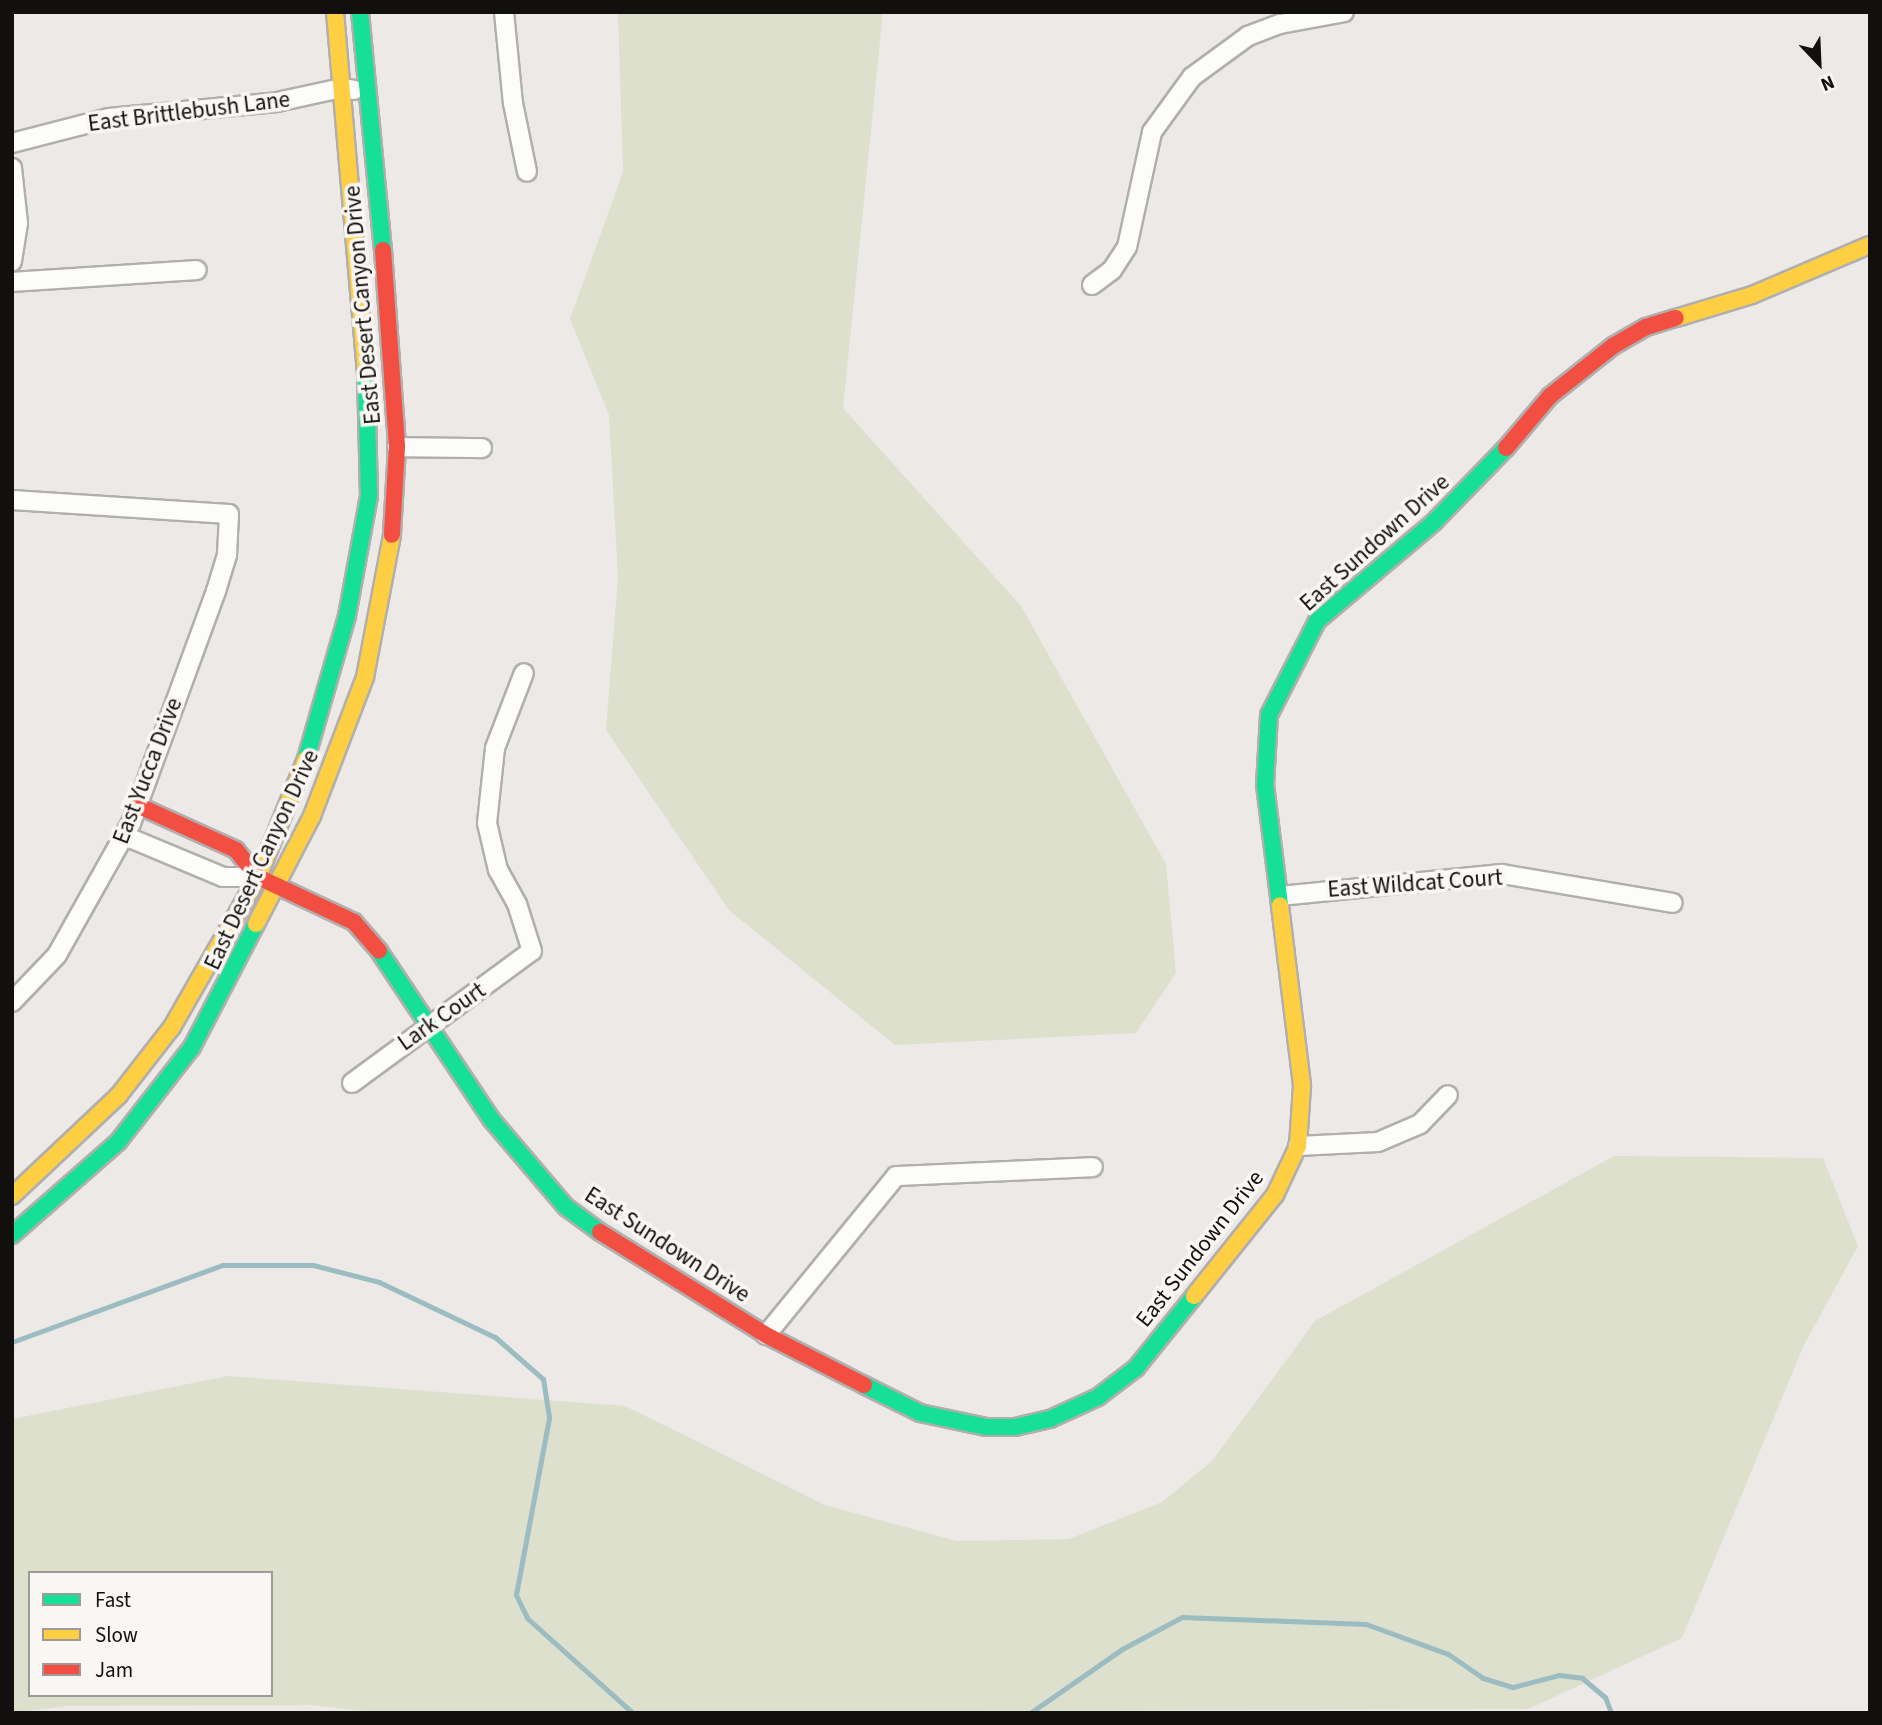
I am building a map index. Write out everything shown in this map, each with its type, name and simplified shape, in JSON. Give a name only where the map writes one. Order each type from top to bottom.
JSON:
[{"type":"street","name":"East Desert Canyon Drive","points":[[12,1196],[119,1095],[172,1027],[258,877],[304,768],[347,616],[369,496],[362,293],[335,12]]},
{"type":"street","name":"East Desert Canyon Drive","points":[[12,1235],[85,1174],[156,1097],[218,1006],[278,888],[333,767],[379,628],[396,509],[397,447],[390,319],[360,12]]},
{"type":"street","points":[[504,12],[513,103],[527,172]]},
{"type":"street","points":[[1092,285],[1112,270],[1127,247],[1153,132],[1192,77],[1248,36],[1280,24],[1344,12]]},
{"type":"street","name":"East Brittlebush Lane","points":[[12,144],[109,118],[277,103],[342,88],[367,93]]},
{"type":"street","points":[[12,168],[18,223],[12,262]]},
{"type":"street","name":"East Sundown Drive","points":[[258,877],[354,922],[379,951],[429,1031],[491,1119],[566,1207],[618,1245],[766,1335],[920,1413],[953,1423],[1015,1427],[1050,1419],[1098,1398],[1136,1368],[1275,1195],[1298,1146],[1302,1085],[1265,785],[1269,715],[1317,621],[1434,522],[1483,475],[1550,396],[1613,346],[1646,327],[1752,295],[1870,245]]},
{"type":"street","points":[[12,282],[197,270]]},
{"type":"street","points":[[397,447],[482,448]]},
{"type":"street","name":"East Yucca Drive","points":[[12,500],[229,514],[227,555],[216,591],[125,836],[57,955],[12,1002]]},
{"type":"street","name":"Lark Court","points":[[352,1083],[429,1031],[532,951],[517,904],[498,870],[487,823],[495,748],[524,673]]},
{"type":"street","points":[[137,805],[236,849],[258,877]]},
{"type":"street","points":[[125,836],[223,877],[258,877]]},
{"type":"street","name":"East Wildcat Court","points":[[1280,896],[1502,874],[1674,903]]},
{"type":"street","points":[[1298,1146],[1378,1142],[1420,1124],[1448,1095]]},
{"type":"street","points":[[766,1335],[896,1176],[1093,1167]]},
{"type":"green space","points":[[618,12],[883,12],[843,408],[1021,606],[1166,864],[1176,973],[1136,1033],[895,1045],[729,910],[606,730],[618,578],[609,415],[570,319],[623,172]]},
{"type":"green space","points":[[1614,1156],[1823,1158],[1858,1246],[1804,1345],[1682,1638],[1528,1709],[381,1713],[311,1705],[67,1706],[12,1713],[12,1419],[228,1376],[625,1406],[825,1505],[956,1541],[1069,1539],[1162,1502],[1212,1461],[1315,1321]]},
{"type":"waterway","points":[[12,1342],[222,1265],[313,1265],[379,1282],[495,1337],[543,1379],[549,1418],[516,1595],[527,1618],[633,1713]]},
{"type":"waterway","points":[[1030,1713],[1122,1649],[1182,1617],[1366,1624],[1448,1654],[1483,1678],[1513,1687],[1559,1675],[1582,1678],[1605,1697],[1611,1713]]},
{"type":"traffic: fast","points":[[360,12],[383,250]]},
{"type":"traffic: fast","points":[[306,759],[347,616],[369,496],[366,371]]},
{"type":"traffic: fast","points":[[1280,905],[1265,785],[1269,715],[1317,621],[1434,522],[1506,448]]},
{"type":"traffic: fast","points":[[12,1235],[118,1142],[192,1047],[256,924]]},
{"type":"traffic: fast","points":[[379,951],[491,1119],[566,1207],[600,1232]]},
{"type":"traffic: fast","points":[[864,1385],[920,1413],[986,1427],[1015,1427],[1050,1419],[1098,1397],[1136,1368],[1194,1296]]},
{"type":"traffic: slow","points":[[335,12],[366,371]]},
{"type":"traffic: slow","points":[[1676,318],[1752,295],[1870,245]]},
{"type":"traffic: slow","points":[[256,924],[312,816],[365,677],[392,535]]},
{"type":"traffic: slow","points":[[12,1196],[119,1095],[172,1027],[258,877],[306,759]]},
{"type":"traffic: slow","points":[[1194,1296],[1275,1195],[1298,1146],[1302,1085],[1280,905]]},
{"type":"traffic: jam","points":[[383,250],[397,447],[392,535]]},
{"type":"traffic: jam","points":[[1506,448],[1550,396],[1613,346],[1646,327],[1676,318]]},
{"type":"traffic: jam","points":[[137,805],[236,850],[258,877],[354,922],[379,951]]},
{"type":"traffic: jam","points":[[600,1232],[766,1335],[864,1385]]}]
